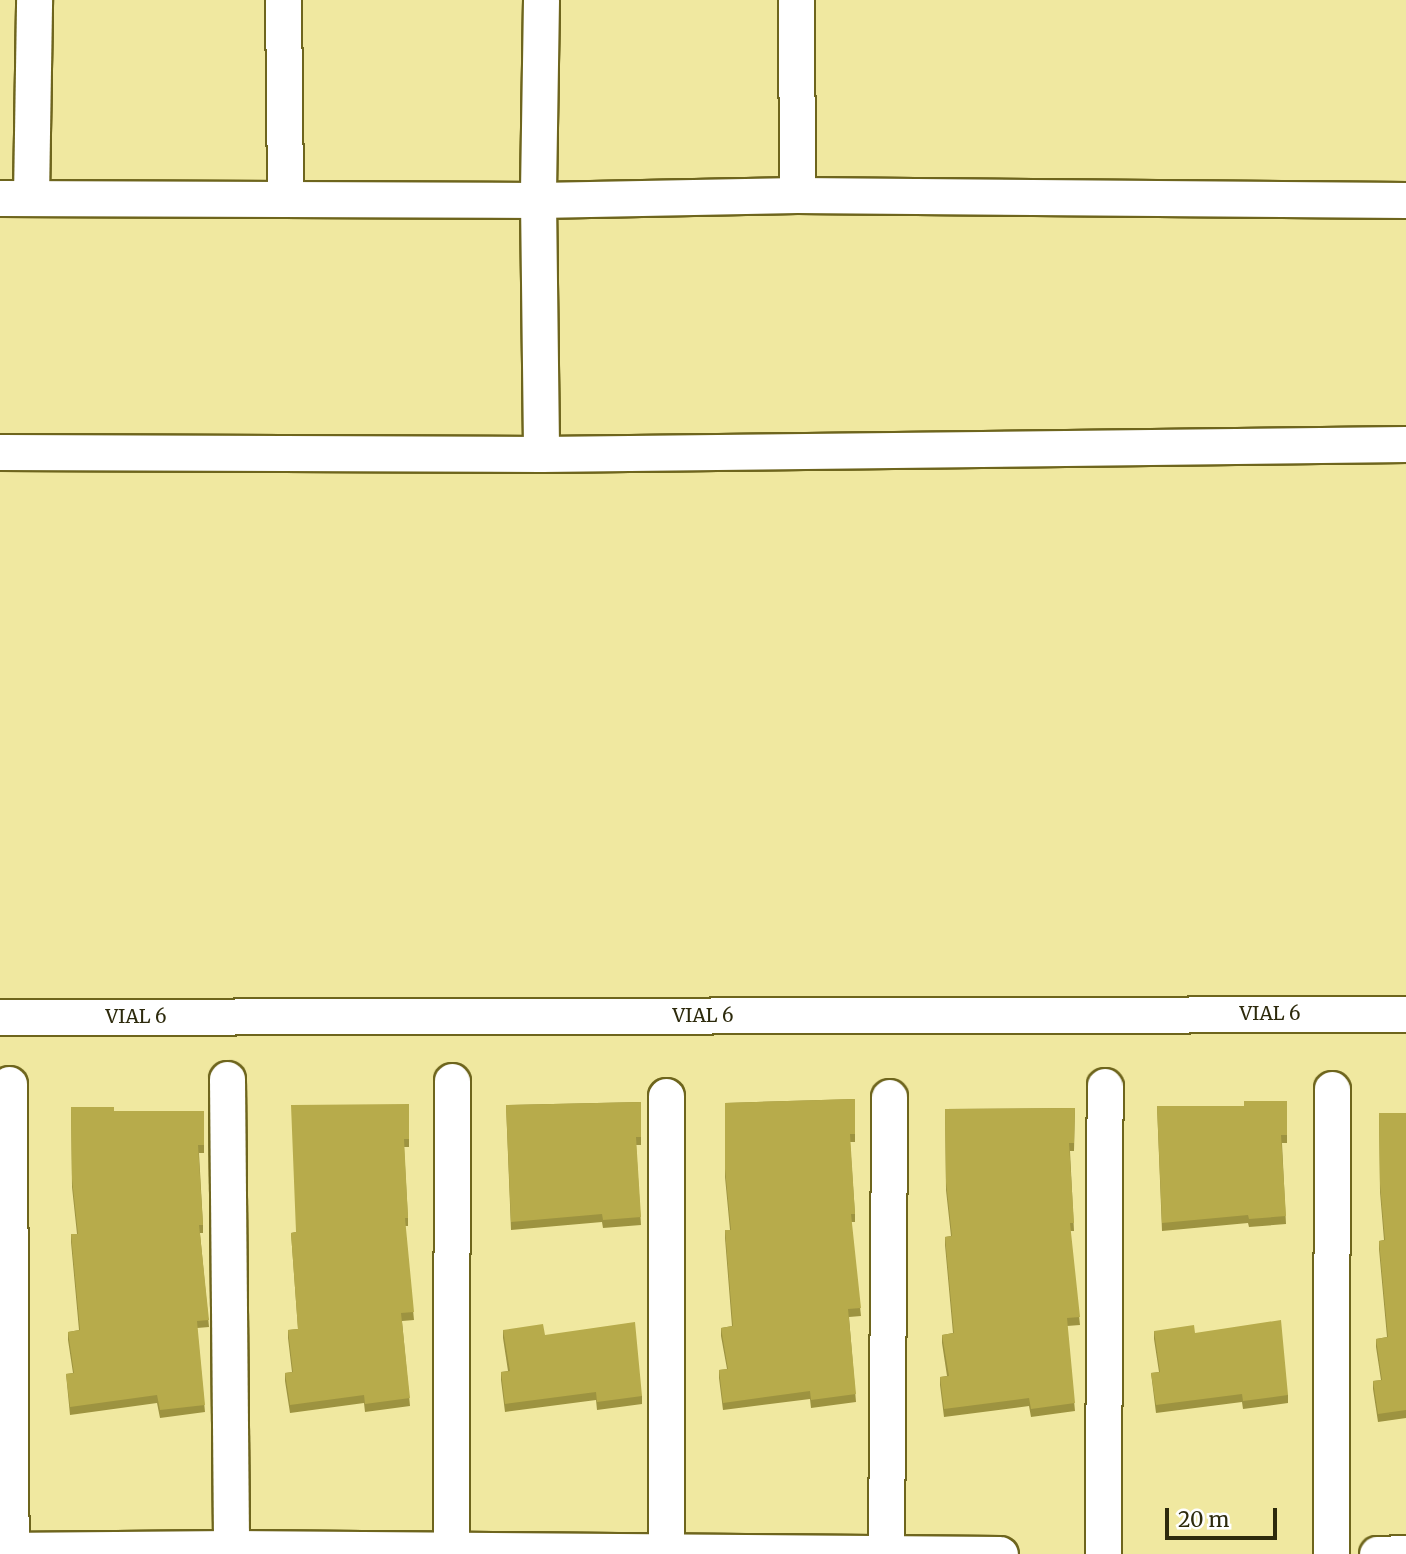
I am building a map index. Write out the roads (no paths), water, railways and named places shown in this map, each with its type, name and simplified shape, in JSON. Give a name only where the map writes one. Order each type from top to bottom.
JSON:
[{"type":"street","points":[[34,0],[15,197],[538,200],[797,195],[1406,200]]},
{"type":"street","points":[[283,0],[285,199]]},
{"type":"street","points":[[541,0],[538,200],[541,454]]},
{"type":"street","points":[[796,0],[797,195]]},
{"type":"street","points":[[0,452],[541,454],[1406,444]]},
{"type":"street","name":"VIAL 6","points":[[0,1017],[1406,1014]]},
{"type":"street","points":[[227,1079],[231,1548]]},
{"type":"street","points":[[451,1552],[452,1081]]},
{"type":"street","points":[[9,1084],[8,1551],[231,1548],[451,1552],[1000,1554]]},
{"type":"street","points":[[1103,1554],[1105,1086]]},
{"type":"street","points":[[1331,1554],[1332,1089]]},
{"type":"street","points":[[666,1097],[666,1551]]},
{"type":"street","points":[[886,1553],[889,1097]]},
{"type":"street","points":[[1377,1554],[1406,1553]]}]
